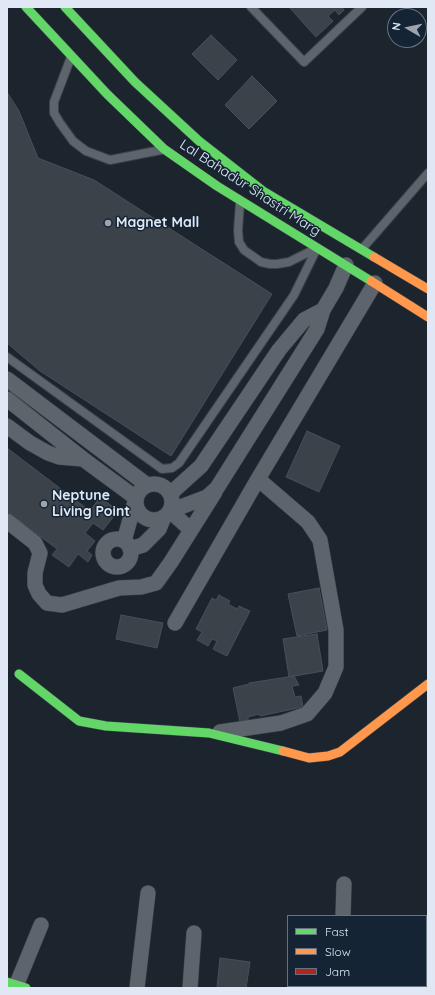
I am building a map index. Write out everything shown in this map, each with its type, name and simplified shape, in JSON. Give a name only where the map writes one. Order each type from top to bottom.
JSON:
[{"type":"main road","name":"Lal Bahadur Shastri Marg","points":[[26,7],[107,94],[164,149],[217,186],[428,317]]},
{"type":"main road","name":"Lal Bahadur Shastri Marg","points":[[65,7],[135,82],[199,141],[263,191],[428,289]]},
{"type":"main road","points":[[19,674],[79,722],[106,726],[209,733],[309,758],[328,756],[340,752],[428,684]]},
{"type":"street","points":[[7,521],[35,543],[40,553],[35,586],[39,594],[47,603],[62,605],[119,588],[141,587],[156,583],[171,562],[317,329],[323,310],[336,288],[346,265]]},
{"type":"street","points":[[175,623],[258,479],[375,283]]},
{"type":"street","points":[[170,494],[201,466],[279,350],[304,320],[323,310]]},
{"type":"street","points":[[7,379],[147,485]]},
{"type":"street","points":[[7,399],[83,459],[136,498]]},
{"type":"street","points":[[7,426],[30,443],[59,457],[83,459]]},
{"type":"street","points":[[209,733],[282,723],[307,714],[325,693],[336,667],[336,630],[320,540],[308,522],[258,479]]},
{"type":"street","points":[[147,485],[140,490],[136,498],[127,545],[131,553],[128,562],[117,568],[104,569],[103,553],[106,544],[115,539],[120,540],[127,545],[143,545],[158,529],[167,514],[172,502],[170,494],[164,487],[156,484],[147,485]]},
{"type":"street","points":[[136,498],[136,507],[140,515],[147,520],[156,520],[207,497],[217,488]]},
{"type":"street","points":[[167,514],[191,530]]},
{"type":"street","points":[[343,915],[344,884]]},
{"type":"street","points":[[137,988],[148,893]]},
{"type":"street","points":[[16,985],[41,925]]},
{"type":"street","points":[[190,988],[194,933]]},
{"type":"lane","points":[[251,7],[304,62],[362,7]]},
{"type":"lane","points":[[71,56],[54,102],[54,113],[73,141],[86,151],[110,160],[164,149]]},
{"type":"lane","points":[[362,250],[428,173]]},
{"type":"lane","points":[[240,200],[238,230],[239,242],[244,250],[261,262],[277,264],[289,262],[318,248]]},
{"type":"lane","points":[[7,356],[162,469],[172,468],[179,463],[294,295],[318,248]]},
{"type":"building","points":[[289,7],[342,7],[344,10],[339,15],[335,10],[328,16],[333,21],[316,37]]},
{"type":"building","points":[[211,35],[237,60],[218,80],[192,54]]},
{"type":"building","points":[[252,76],[277,101],[249,129],[225,105]]},
{"type":"building","name":"Magnet Mall","points":[[7,92],[19,111],[38,158],[94,180],[272,294],[171,456],[40,371],[7,343]]},
{"type":"building","points":[[307,431],[340,446],[319,492],[286,477]]},
{"type":"building","name":"Neptune Living Point","points":[[7,448],[90,511],[100,497],[118,511],[103,530],[93,523],[85,533],[95,541],[87,551],[92,555],[88,562],[78,554],[69,567],[52,555],[57,549],[7,511]]},
{"type":"building","points":[[319,588],[327,630],[297,636],[288,594]]},
{"type":"building","points":[[219,595],[230,601],[228,604],[237,609],[239,606],[250,611],[227,656],[213,649],[217,641],[212,639],[208,646],[197,640],[202,632],[196,629],[212,598],[216,600]]},
{"type":"building","points":[[121,615],[163,623],[157,648],[116,639]]},
{"type":"building","points":[[317,634],[323,671],[289,677],[283,639]]},
{"type":"building","points":[[294,676],[299,685],[292,686],[295,697],[301,696],[303,707],[260,716],[259,714],[248,717],[248,720],[240,722],[233,688],[249,683]]},
{"type":"building","points":[[220,958],[250,962],[246,988],[217,988]]},
{"type":"traffic: fast","points":[[26,7],[107,94],[164,149],[217,186],[371,281]]},
{"type":"traffic: fast","points":[[65,7],[135,82],[199,141],[263,191],[374,257]]},
{"type":"traffic: fast","points":[[19,674],[79,721],[106,726],[209,733],[283,751]]},
{"type":"traffic: fast","points":[[7,982],[26,988]]},
{"type":"traffic: slow","points":[[374,257],[428,289]]},
{"type":"traffic: slow","points":[[371,281],[428,317]]},
{"type":"traffic: slow","points":[[283,751],[309,758],[328,756],[340,752],[428,684]]},
{"type":"place","name":"Magnet Mall","points":[[108,223]]},
{"type":"place","name":"Neptune Living Point","points":[[44,504]]}]
